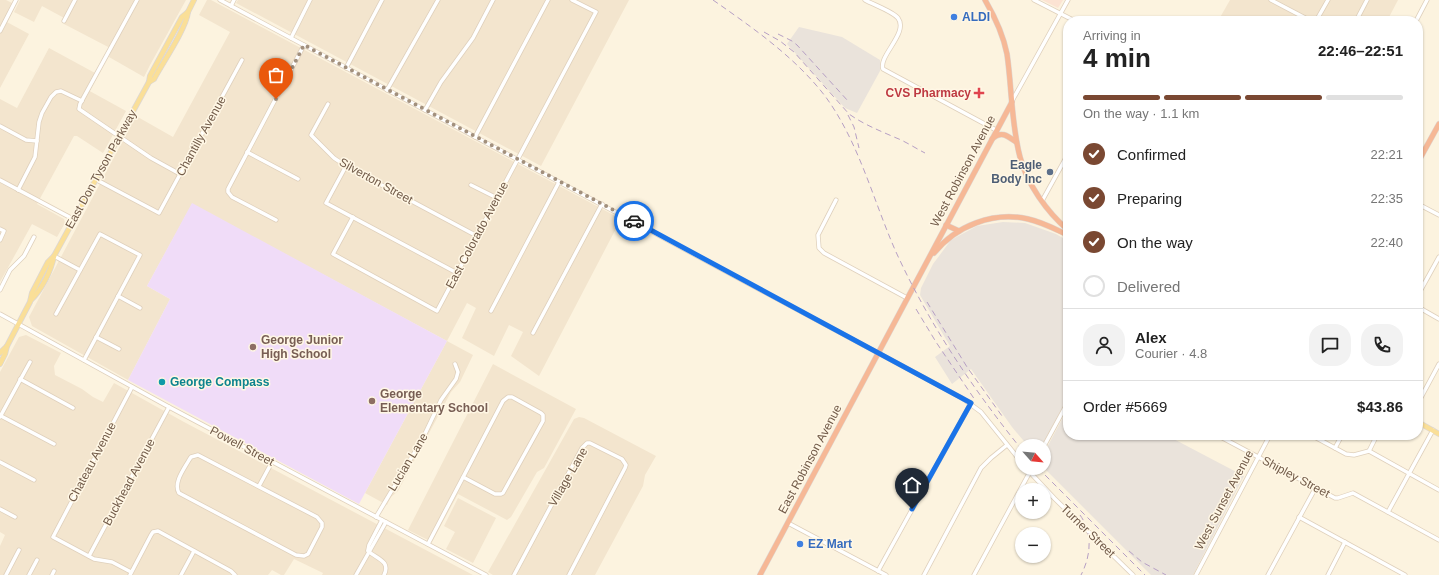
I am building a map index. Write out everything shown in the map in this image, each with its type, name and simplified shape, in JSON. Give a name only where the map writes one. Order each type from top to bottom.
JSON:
[{"type":"highway","points":[[985,0],[1001,31],[1006,53],[1016,142],[1020,159],[1042,201],[1063,225]]},
{"type":"highway","name":"West Robinson Avenue","points":[[878,353],[1012,102]]},
{"type":"highway","points":[[1423,153],[1439,124]]},
{"type":"highway","points":[[989,143],[994,137],[1002,134],[1007,135],[1016,142]]},
{"type":"highway","points":[[927,262],[946,239],[957,232],[979,222],[999,217],[1020,218],[1046,225],[1063,233]]},
{"type":"highway","points":[[1046,225],[1056,219]]},
{"type":"highway","points":[[945,226],[957,232]]},
{"type":"highway","name":"East Robinson Avenue","points":[[760,575],[878,353]]},
{"type":"main road","name":"East Don Tyson Parkway","points":[[0,353],[6,346],[30,302],[32,293],[48,262],[54,256],[149,82],[150,76],[182,17],[188,12],[194,0]]},
{"type":"main road","name":"East Don Tyson Parkway","points":[[0,364],[5,354],[6,346]]},
{"type":"main road","points":[[1423,425],[1439,434]]},
{"type":"street","points":[[0,31],[16,0]]},
{"type":"street","points":[[64,21],[75,0]]},
{"type":"street","points":[[137,0],[82,101],[79,110],[151,158],[180,174]]},
{"type":"street","points":[[220,0],[971,403],[981,412],[1015,455]]},
{"type":"street","points":[[231,6],[234,0]]},
{"type":"street","points":[[291,38],[310,0]]},
{"type":"street","points":[[346,68],[382,0]]},
{"type":"street","points":[[387,90],[438,0]]},
{"type":"street","points":[[425,110],[441,82],[469,44],[493,0]]},
{"type":"street","points":[[474,137],[548,0]]},
{"type":"street","name":"East Colorado Avenue","points":[[353,217],[333,254],[436,310],[596,12],[572,0]]},
{"type":"street","points":[[866,0],[894,14],[900,23],[900,28],[896,39],[883,63],[883,69],[996,130]]},
{"type":"street","points":[[1034,0],[1065,16]]},
{"type":"street","name":"West Robinson Avenue","points":[[1012,102],[1068,0]]},
{"type":"street","points":[[1271,0],[1301,16]]},
{"type":"street","points":[[1319,16],[1328,0]]},
{"type":"street","points":[[1359,16],[1367,0]]},
{"type":"street","points":[[1419,16],[1427,0]]},
{"type":"street","points":[[276,220],[232,197],[228,192],[229,186],[304,45]]},
{"type":"street","name":"Chantilly Avenue","points":[[95,179],[159,213],[242,60]]},
{"type":"street","points":[[18,190],[35,157],[39,122],[51,97],[56,92],[61,90],[82,101]]},
{"type":"street","name":"Silverton Street","points":[[328,104],[311,135],[334,158],[346,166],[477,236]]},
{"type":"street","points":[[0,126],[26,140],[37,141]]},
{"type":"street","points":[[247,152],[298,179]]},
{"type":"street","points":[[1042,201],[1063,163]]},
{"type":"street","points":[[346,166],[326,203],[457,273]]},
{"type":"street","points":[[0,180],[73,219]]},
{"type":"street","points":[[491,311],[559,182]]},
{"type":"street","points":[[471,185],[497,198]]},
{"type":"street","points":[[836,200],[818,235],[819,248],[824,253],[907,298]]},
{"type":"street","points":[[533,333],[602,204]]},
{"type":"street","points":[[1423,207],[1439,215]]},
{"type":"street","points":[[0,229],[4,231],[0,240]]},
{"type":"street","points":[[56,314],[100,234],[140,255],[84,360]]},
{"type":"street","points":[[0,290],[10,270],[24,256],[34,237]]},
{"type":"street","points":[[54,256],[80,270]]},
{"type":"street","points":[[1423,286],[1439,257]]},
{"type":"street","points":[[118,296],[140,308]]},
{"type":"street","points":[[1423,310],[1439,319]]},
{"type":"street","name":"Powell Street","points":[[0,314],[169,407],[486,575]]},
{"type":"street","points":[[96,337],[119,349]]},
{"type":"street","points":[[30,362],[0,417],[54,444]]},
{"type":"street","name":"Lucian Lane","points":[[376,517],[422,440],[441,400],[456,379],[458,372],[455,364]]},
{"type":"street","points":[[1423,393],[1439,364]]},
{"type":"street","points":[[1434,373],[1439,375]]},
{"type":"street","points":[[20,379],[73,408]]},
{"type":"street","name":"Chateau Avenue","points":[[89,556],[53,536],[132,387]]},
{"type":"street","points":[[428,544],[502,401],[508,396],[516,398],[539,411],[543,415],[543,421],[540,427],[505,491],[501,494],[495,494],[463,477]]},
{"type":"street","points":[[878,570],[971,403]]},
{"type":"street","name":"Buckhead Avenue","points":[[89,556],[169,407]]},
{"type":"street","points":[[1048,439],[1063,411]]},
{"type":"street","points":[[1388,512],[1433,430]]},
{"type":"street","name":"Shipley Street","points":[[1226,440],[1335,498],[1353,493],[1439,540]]},
{"type":"street","name":"West Sunset Avenue","points":[[1196,575],[1267,440]]},
{"type":"street","points":[[1320,440],[1350,455],[1369,451],[1439,490]]},
{"type":"street","points":[[1335,448],[1339,440]]},
{"type":"street","points":[[1369,451],[1374,440]]},
{"type":"street","name":"Village Lane","points":[[514,575],[582,448],[587,443],[590,443],[622,460],[626,465],[569,575]]},
{"type":"street","points":[[924,575],[981,468],[990,458],[1007,445]]},
{"type":"street","points":[[194,456],[202,456],[259,486],[317,517],[322,523],[321,531],[311,550],[304,556],[296,555],[182,495],[177,490],[178,481],[189,460],[194,456]]},
{"type":"street","points":[[0,462],[34,480]]},
{"type":"street","points":[[259,486],[272,462]]},
{"type":"street","points":[[974,575],[1028,475]]},
{"type":"street","name":"Turner Street","points":[[1036,475],[1134,575]]},
{"type":"street","points":[[1268,575],[1316,488]]},
{"type":"street","points":[[0,509],[15,517]]},
{"type":"street","points":[[1299,517],[1404,575]]},
{"type":"street","points":[[356,575],[384,521]]},
{"type":"street","points":[[788,523],[886,575]]},
{"type":"street","points":[[89,556],[94,559],[112,562],[130,574],[151,534],[155,531],[160,532],[231,571],[235,575]]},
{"type":"street","points":[[1328,575],[1345,542]]},
{"type":"street","points":[[6,575],[19,550]]},
{"type":"street","points":[[181,575],[194,551]]},
{"type":"street","points":[[368,552],[384,563],[386,568],[384,575]]},
{"type":"street","points":[[29,575],[37,560]]},
{"type":"shaded area","points":[[0,0],[6,0],[14,4],[5,21],[29,34],[0,88]]},
{"type":"shaded area","points":[[20,0],[186,0],[144,77],[109,57],[112,49],[64,24],[66,19],[42,6],[34,22],[14,12]]},
{"type":"shaded area","points":[[207,0],[211,0],[621,219],[539,376],[511,356],[523,332],[509,325],[494,356],[462,338],[476,308],[467,303],[447,341],[192,204],[147,286],[170,299],[128,380],[32,326],[29,317],[136,116],[173,137],[230,32],[199,15]]},
{"type":"shaded area","points":[[238,0],[629,0],[541,166],[236,3]]},
{"type":"shaded area","points":[[1042,0],[1063,0],[1058,8]]},
{"type":"shaded area","points":[[1230,0],[1398,0],[1390,16],[1221,16]]},
{"type":"shaded area","points":[[799,27],[842,37],[880,60],[880,71],[857,113],[845,108],[787,44]]},
{"type":"shaded area","points":[[49,48],[95,73],[86,89],[126,111],[103,153],[77,136],[74,136],[37,204],[64,219],[65,223],[57,237],[32,224],[0,282],[0,99],[17,108]]},
{"type":"shaded area","name":"George Junior High School","points":[[192,203],[447,341],[359,504],[128,380],[170,299],[147,286]]},
{"type":"shaded area","points":[[1003,222],[1025,223],[1056,234],[1063,238],[1063,407],[1046,439],[1022,439],[971,369],[952,384],[935,357],[950,346],[920,295],[921,288],[933,264],[951,240],[977,226]]},
{"type":"shaded area","points":[[26,335],[61,353],[54,366],[55,375],[82,389],[93,397],[103,402],[114,383],[184,422],[473,575],[322,575],[323,573],[294,559],[284,575],[272,570],[268,575],[0,575],[0,546],[5,535],[0,532],[0,372],[19,337]]},
{"type":"shaded area","points":[[447,341],[473,355],[460,382],[451,392],[398,491],[391,497],[387,505],[365,493]]},
{"type":"shaded area","points":[[493,364],[576,409],[544,468],[537,472],[511,517],[507,520],[458,494],[432,542],[408,530]]},
{"type":"shaded area","points":[[579,417],[584,418],[656,456],[645,475],[643,486],[595,575],[493,575],[488,572],[574,419]]},
{"type":"shaded area","points":[[1063,417],[1063,440],[1176,440],[1244,476],[1193,575],[1151,575],[1051,475],[1051,440]]},
{"type":"shaded area","points":[[458,498],[496,518],[473,563],[446,549],[455,532],[444,526]]},
{"type":"railway","points":[[713,0],[773,44],[800,68],[825,96],[847,132],[865,172],[896,252],[923,305],[969,380],[1015,441]]},
{"type":"railway","points":[[764,32],[780,41],[794,52],[854,118],[902,140],[925,153]]},
{"type":"railway","points":[[778,34],[797,45],[848,101]]},
{"type":"railway","points":[[848,115],[854,127],[859,148]]},
{"type":"railway","points":[[927,302],[967,367],[1002,416]]},
{"type":"railway","points":[[916,309],[975,400]]},
{"type":"railway","points":[[1045,475],[1145,575]]},
{"type":"railway","points":[[1080,515],[1089,537],[1089,552],[1081,575]]},
{"type":"railway","points":[[1129,551],[1142,562],[1166,575]]},
{"type":"way so far","points":[[276,99],[304,45],[517,160],[634,221]]},
{"type":"place","name":"ALDI","points":[[954,17]]},
{"type":"place","name":"CVS Pharmacy","points":[[979,93]]},
{"type":"place","name":"Eagle Body Inc","points":[[1050,172]]},
{"type":"place","name":"George Junior High School","points":[[253,347]]},
{"type":"place","name":"George Compass","points":[[162,382]]},
{"type":"place","name":"George Elementary School","points":[[372,401]]},
{"type":"place","name":"EZ Mart","points":[[800,544]]},
{"type":"route","points":[[634,221],[971,403],[912,509]]}]
